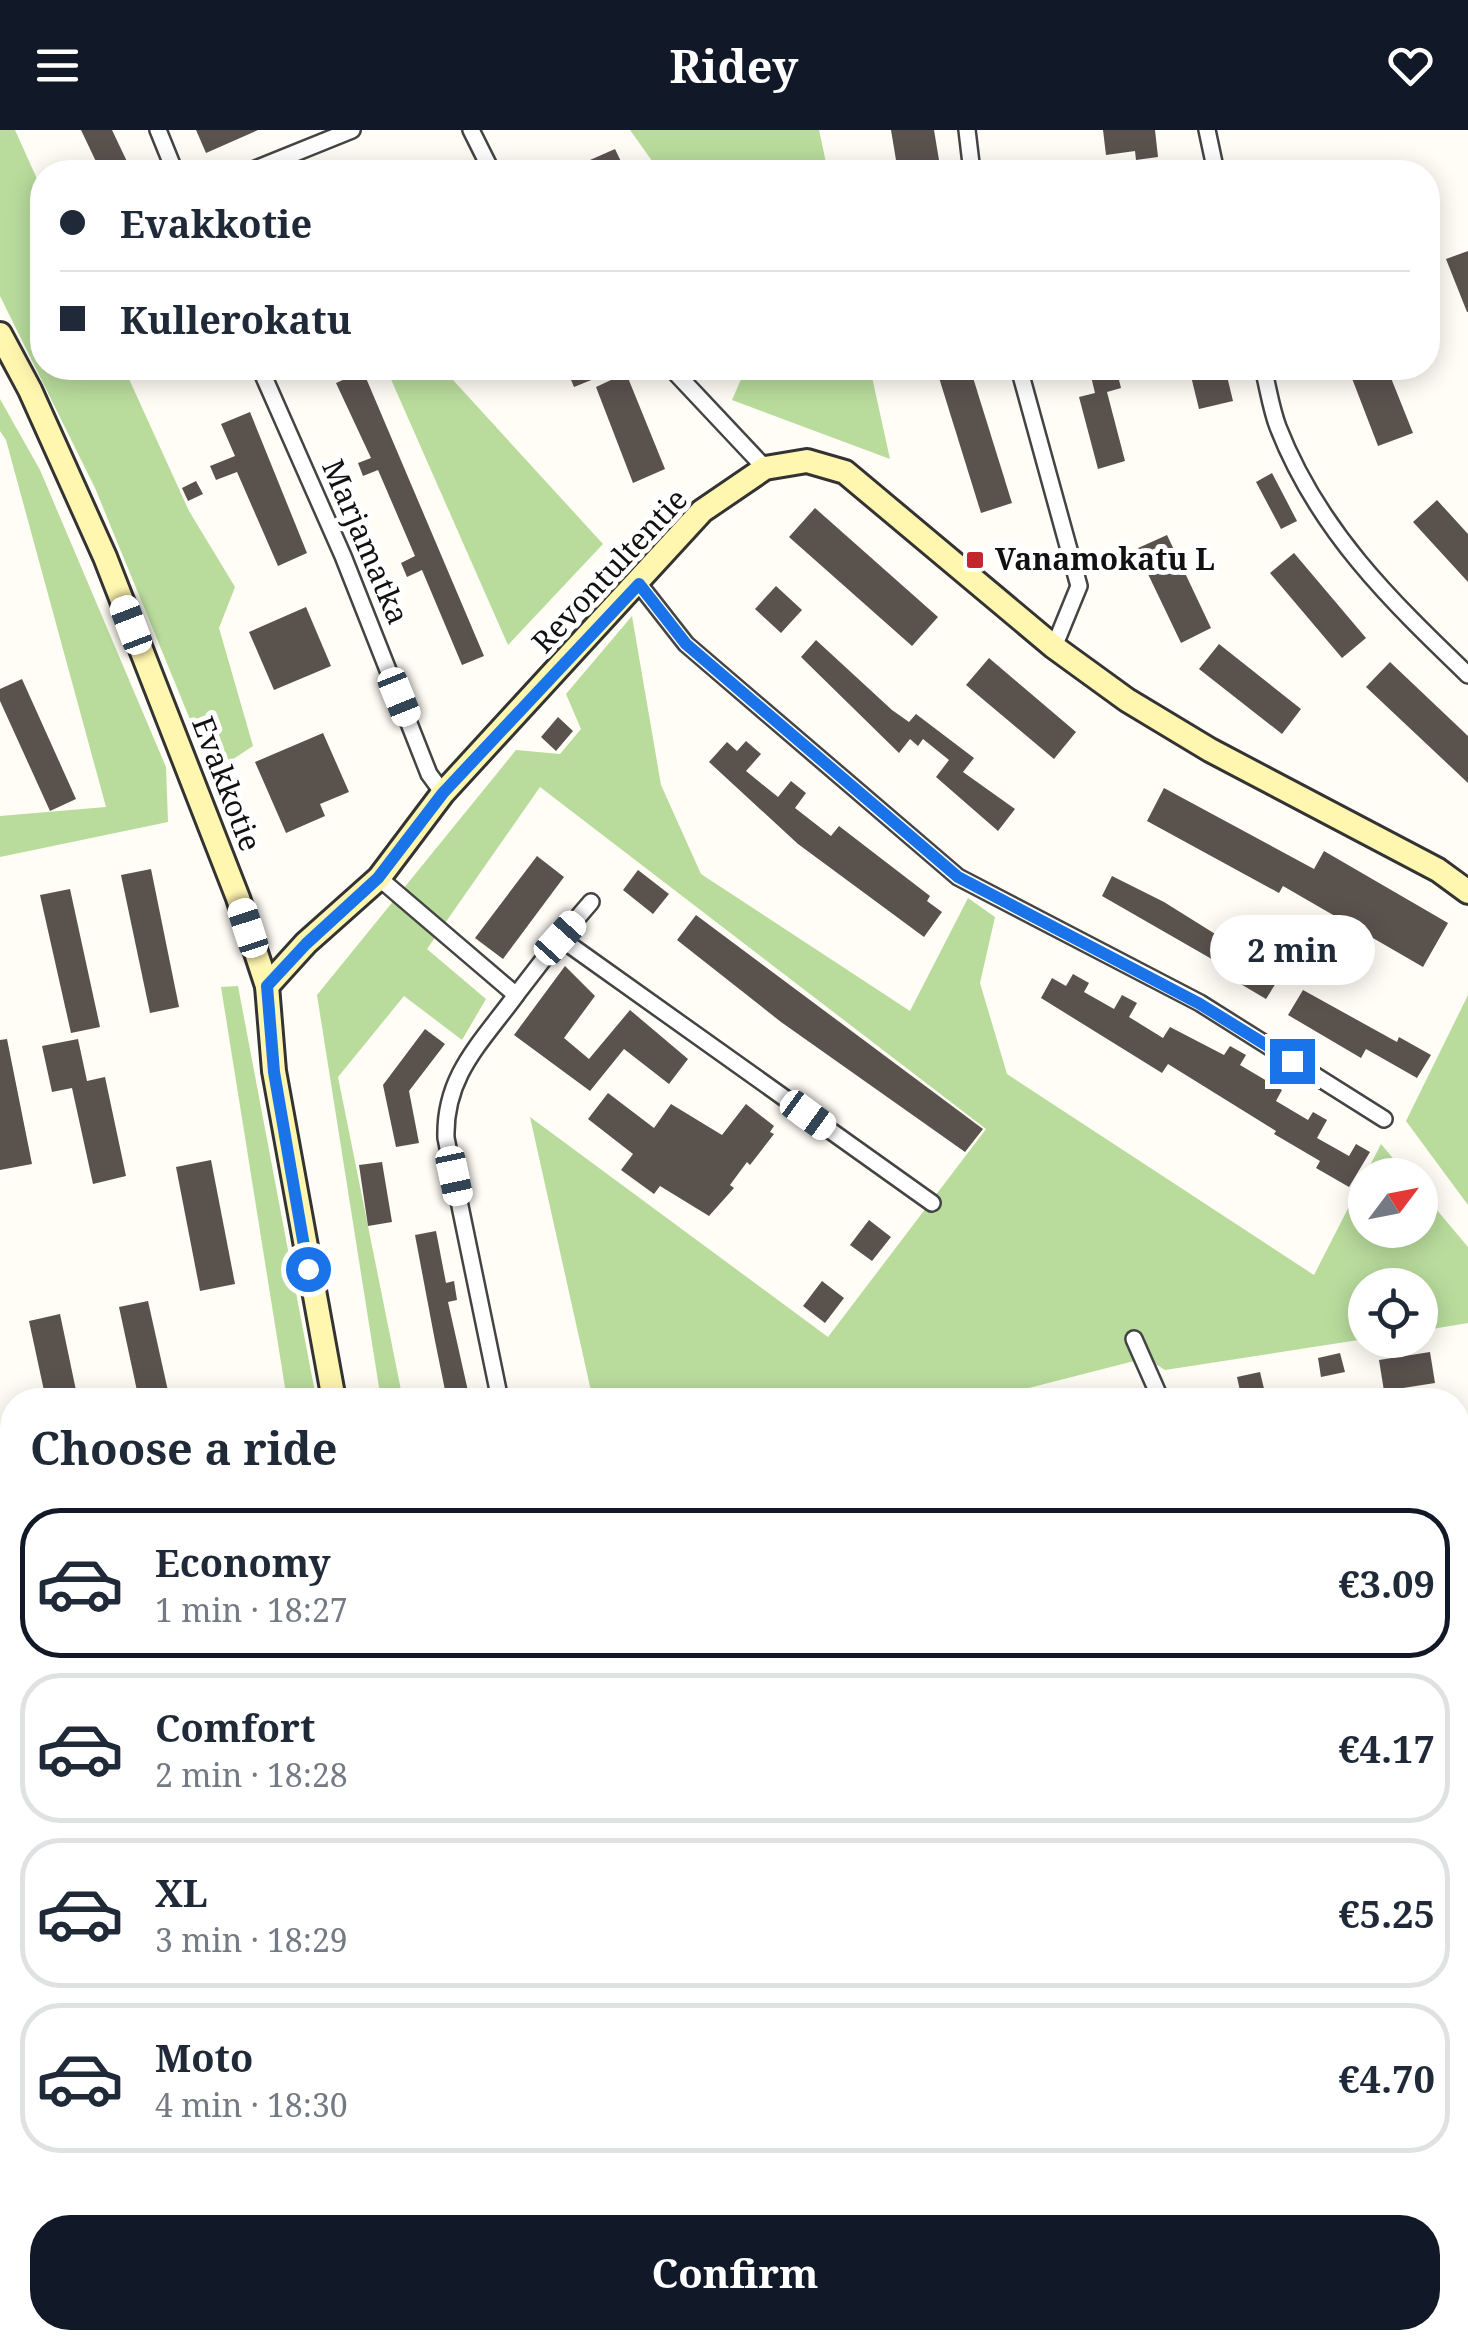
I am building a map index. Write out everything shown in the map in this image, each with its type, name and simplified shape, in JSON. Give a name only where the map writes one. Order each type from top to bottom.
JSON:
[{"type":"street","points":[[158,130],[170,160]]},
{"type":"street","points":[[278,160],[352,130]]},
{"type":"street","points":[[471,130],[486,160]]},
{"type":"street","points":[[967,130],[971,160]]},
{"type":"street","points":[[1207,130],[1213,160]]},
{"type":"street","name":"Evakkotie","points":[[0,334],[30,390],[105,556],[238,898],[267,986],[282,1126],[332,1388]]},
{"type":"street","name":"Marjamatka","points":[[265,380],[343,556],[429,774],[443,793]]},
{"type":"street","points":[[683,380],[765,468]]},
{"type":"street","points":[[1021,380],[1080,586],[1054,647]]},
{"type":"street","points":[[1266,380],[1276,424],[1308,496],[1351,559],[1468,675]]},
{"type":"street","name":"Revontultentie","points":[[267,986],[378,878],[443,793],[702,512],[765,468],[808,462],[845,472],[1054,647],[1127,700],[1210,750],[1438,870],[1468,892]]},
{"type":"street","points":[[639,584],[686,644],[958,877],[1200,1004],[1384,1119]]},
{"type":"street","points":[[378,878],[516,995]]},
{"type":"street","points":[[498,1388],[446,1138],[445,1107],[456,1080],[516,995],[591,902]]},
{"type":"street","points":[[560,938],[932,1203]]},
{"type":"street","points":[[1134,1339],[1156,1388]]},
{"type":"green space","points":[[0,130],[15,130],[30,163],[30,357],[0,296]]},
{"type":"green space","points":[[630,130],[819,130],[825,160],[651,160]]},
{"type":"green space","points":[[42,380],[129,380],[189,511],[235,587],[219,628],[253,746],[212,773],[95,488]]},
{"type":"green space","points":[[391,380],[453,380],[603,544],[508,645]]},
{"type":"green space","points":[[741,380],[873,380],[890,459],[732,400]]},
{"type":"green space","points":[[0,399],[40,470],[166,767],[168,822],[0,857],[0,816],[106,807],[6,440],[0,431]]},
{"type":"green space","points":[[632,616],[661,785],[701,874],[910,1011],[968,898],[995,917],[980,983],[1007,1074],[1314,1275],[1348,1208],[1348,1248],[1438,1248],[1438,1211],[1468,1247],[1468,1323],[1438,1328],[1438,1268],[1348,1268],[1348,1342],[1165,1370],[1146,1358],[1028,1388],[590,1388],[530,1117],[828,1337],[986,1129],[540,787],[427,949],[486,999],[462,1040],[404,996],[338,1077],[401,1388],[379,1388],[317,995],[516,750],[560,754],[581,729],[566,694]]},
{"type":"green space","points":[[238,986],[315,1388],[285,1388],[221,987]]},
{"type":"green space","points":[[1468,995],[1468,1205],[1438,1164],[1438,1158],[1433,1158],[1406,1121]]},
{"type":"green space","points":[[1381,1144],[1393,1158],[1374,1158]]},
{"type":"building","points":[[81,130],[112,130],[126,160],[95,160]]},
{"type":"building","points":[[196,130],[258,130],[206,153]]},
{"type":"building","points":[[891,130],[934,130],[939,160],[896,160]]},
{"type":"building","points":[[1103,130],[1155,130],[1158,157],[1136,160],[1135,151],[1106,155]]},
{"type":"building","points":[[615,149],[620,160],[590,160]]},
{"type":"building","points":[[1468,251],[1468,312],[1467,312],[1446,259]]},
{"type":"building","points":[[367,380],[484,656],[462,665],[422,570],[407,577],[401,563],[415,556],[378,470],[363,476],[358,463],[371,458],[336,383]]},
{"type":"building","points":[[571,380],[591,380],[574,387]]},
{"type":"building","points":[[611,380],[629,380],[665,469],[633,483],[596,387]]},
{"type":"building","points":[[940,380],[974,380],[1012,503],[981,513]]},
{"type":"building","points":[[1092,380],[1119,380],[1121,388],[1107,392],[1125,461],[1098,469],[1079,397],[1095,393]]},
{"type":"building","points":[[1192,380],[1228,380],[1233,401],[1199,409]]},
{"type":"building","points":[[1353,380],[1392,380],[1413,433],[1378,446]]},
{"type":"building","points":[[250,412],[307,553],[278,566],[237,472],[216,480],[210,466],[235,456],[221,424]]},
{"type":"building","points":[[1272,473],[1297,521],[1281,529],[1256,482]]},
{"type":"building","points":[[196,481],[203,494],[188,501],[182,488]]},
{"type":"building","points":[[1437,500],[1468,534],[1468,582],[1413,522]]},
{"type":"building","points":[[815,508],[938,617],[912,646],[789,537]]},
{"type":"building","points":[[1167,535],[1211,628],[1181,643],[1136,549]]},
{"type":"building","points":[[1294,553],[1366,638],[1342,658],[1270,573]]},
{"type":"building","points":[[776,586],[802,610],[781,633],[755,609]]},
{"type":"building","points":[[306,607],[331,666],[274,690],[249,632]]},
{"type":"building","points":[[816,640],[892,710],[909,722],[916,714],[974,758],[963,772],[1015,809],[998,831],[936,777],[949,760],[923,739],[918,746],[910,739],[899,753],[801,657]]},
{"type":"building","points":[[1219,644],[1301,709],[1282,734],[1199,669]]},
{"type":"building","points":[[989,658],[1076,732],[1054,759],[966,685]]},
{"type":"building","points":[[1390,662],[1468,736],[1468,783],[1366,687]]},
{"type":"building","points":[[22,679],[76,799],[50,811],[0,701],[0,689]]},
{"type":"building","points":[[558,717],[573,731],[556,751],[541,737]]},
{"type":"building","points":[[323,733],[349,792],[320,804],[325,816],[286,833],[255,762]]},
{"type":"building","points":[[746,741],[761,754],[746,771],[778,797],[791,781],[806,793],[795,808],[831,836],[839,826],[930,896],[927,901],[942,912],[924,937],[798,844],[709,762],[727,742],[737,751]]},
{"type":"building","points":[[1164,788],[1314,869],[1324,851],[1448,923],[1423,967],[1283,886],[1279,893],[1147,821]]},
{"type":"building","points":[[537,856],[564,877],[503,959],[475,938]]},
{"type":"building","points":[[151,869],[179,1007],[150,1013],[121,875]]},
{"type":"building","points":[[638,870],[669,894],[653,914],[623,890]]},
{"type":"building","points":[[1112,876],[1164,902],[1281,975],[1266,999],[1239,983],[1243,977],[1102,896]]},
{"type":"building","points":[[70,889],[100,1027],[71,1033],[40,895]]},
{"type":"building","points":[[696,915],[983,1129],[965,1152],[781,1022],[677,940]]},
{"type":"building","points":[[565,966],[595,996],[564,1038],[589,1059],[630,1010],[688,1059],[669,1084],[624,1049],[590,1091],[514,1035]]},
{"type":"building","points":[[1073,974],[1089,983],[1084,992],[1114,1009],[1122,995],[1137,1003],[1129,1017],[1163,1038],[1170,1027],[1224,1055],[1230,1046],[1246,1055],[1240,1065],[1282,1090],[1276,1101],[1308,1120],[1313,1112],[1327,1120],[1317,1138],[1349,1156],[1356,1144],[1370,1152],[1366,1158],[1348,1158],[1348,1186],[1316,1168],[1320,1161],[1274,1134],[1276,1131],[1168,1064],[1162,1073],[1041,998],[1052,978],[1066,986]]},
{"type":"building","points":[[1303,990],[1397,1042],[1399,1037],[1431,1055],[1417,1078],[1366,1049],[1361,1058],[1288,1015]]},
{"type":"building","points":[[425,1029],[445,1044],[409,1091],[419,1143],[396,1147],[383,1085]]},
{"type":"building","points":[[7,1039],[32,1164],[0,1170],[0,1040]]},
{"type":"building","points":[[78,1039],[87,1081],[105,1077],[126,1176],[93,1184],[72,1088],[52,1092],[42,1046]]},
{"type":"building","points":[[608,1093],[654,1128],[671,1104],[722,1135],[746,1104],[774,1126],[770,1132],[774,1134],[750,1165],[747,1162],[730,1185],[734,1188],[709,1216],[660,1186],[654,1194],[621,1170],[633,1154],[588,1119]]},
{"type":"building","points":[[211,1160],[235,1284],[200,1291],[176,1167]]},
{"type":"building","points":[[382,1162],[392,1222],[368,1226],[359,1165]]},
{"type":"building","points":[[869,1220],[891,1237],[872,1261],[850,1245]]},
{"type":"building","points":[[436,1231],[446,1283],[454,1281],[457,1300],[448,1302],[467,1388],[445,1388],[415,1235]]},
{"type":"building","points":[[822,1281],[844,1298],[825,1323],[803,1306]]},
{"type":"building","points":[[148,1301],[167,1388],[136,1388],[119,1307]]},
{"type":"building","points":[[60,1314],[75,1388],[43,1388],[29,1321]]},
{"type":"building","points":[[1340,1353],[1345,1372],[1321,1377],[1318,1358]]},
{"type":"building","points":[[1431,1358],[1435,1383],[1384,1388],[1379,1360]]},
{"type":"building","points":[[1260,1372],[1264,1388],[1239,1388],[1237,1377]]},
{"type":"place","name":"Vanamokatu L","points":[[975,560]]},
{"type":"route","points":[[308,1269],[274,1072],[267,986],[378,878],[443,793],[639,584],[686,644],[958,877],[1200,1004],[1292,1061]]}]
